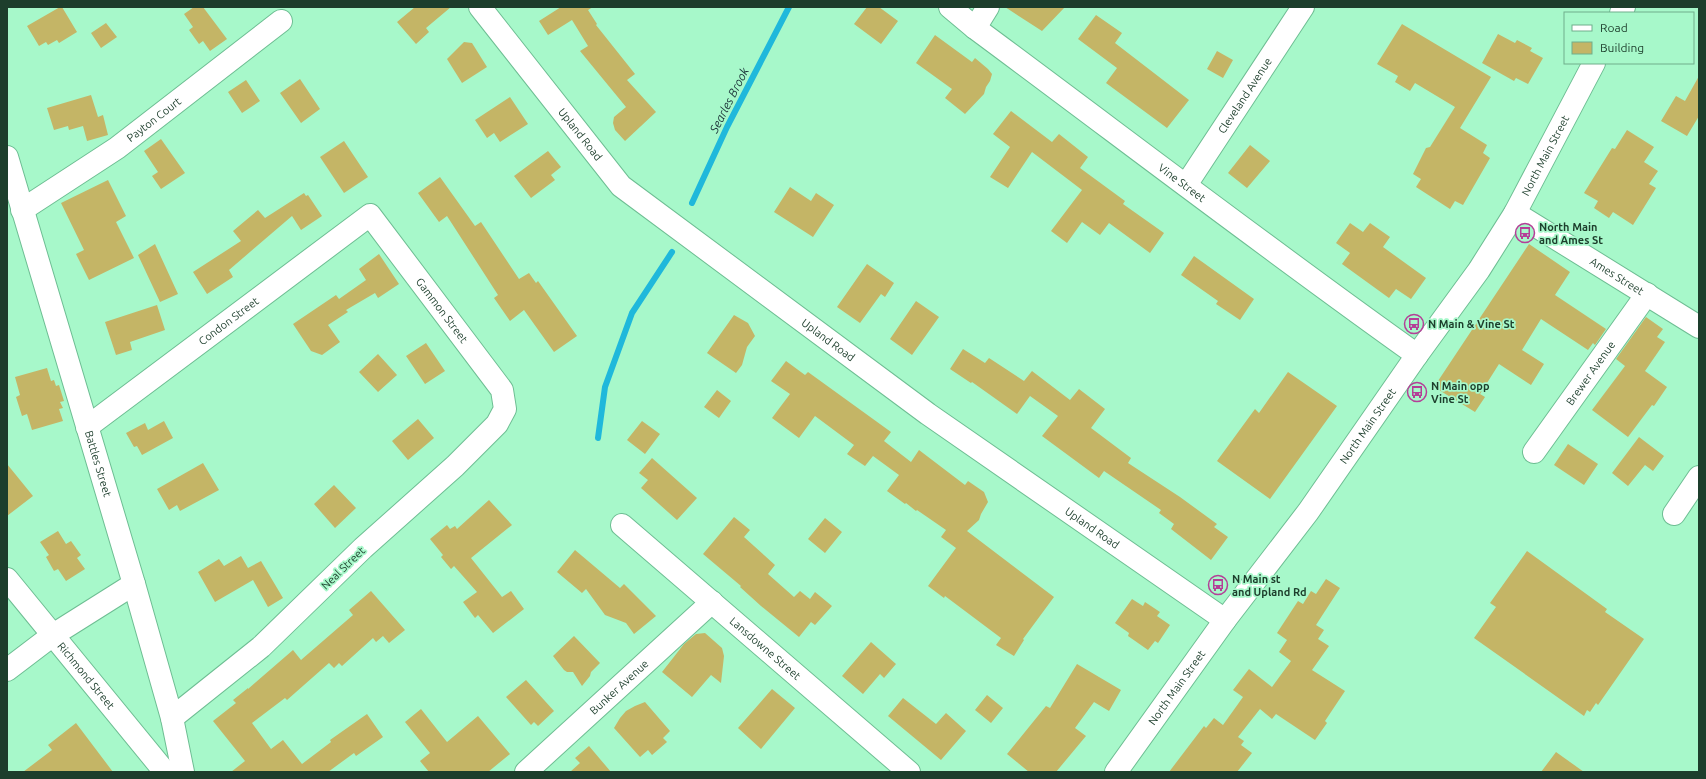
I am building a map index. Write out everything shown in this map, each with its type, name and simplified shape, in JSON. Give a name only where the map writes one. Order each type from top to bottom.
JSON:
[{"type":"street","name":"Upland Road","points":[[480,7],[621,186],[928,414],[1225,620]]},
{"type":"street","name":"Vine Street","points":[[950,7],[975,28],[1186,185],[1274,253],[1417,355]]},
{"type":"street","points":[[975,28],[988,7]]},
{"type":"street","name":"Cleveland Avenue","points":[[1186,185],[1303,7]]},
{"type":"street","name":"Payton Court","points":[[22,210],[117,148],[281,21]]},
{"type":"street","name":"North Main Street","points":[[1116,772],[1225,620],[1308,512],[1417,355],[1479,270],[1515,213],[1593,64]]},
{"type":"street","name":"Battles Street","points":[[7,157],[134,584],[172,718],[183,772]]},
{"type":"street","name":"Ames Street","points":[[1515,213],[1699,327]]},
{"type":"street","name":"Condon Street","points":[[87,427],[370,215]]},
{"type":"street","name":"Gammon Street","points":[[370,215],[502,390],[505,410]]},
{"type":"street","name":"Brewer Avenue","points":[[1534,452],[1647,294]]},
{"type":"street","name":"Neal Street","points":[[172,718],[261,647],[363,548],[455,466],[497,424],[505,410]]},
{"type":"street","points":[[1674,514],[1699,477]]},
{"type":"street","name":"Lansdowne Street","points":[[622,525],[909,772]]},
{"type":"street","name":"Richmond Street","points":[[7,579],[165,772]]},
{"type":"street","points":[[7,670],[53,635],[134,584]]},
{"type":"street","name":"Bunker Avenue","points":[[526,772],[712,602]]},
{"type":"building","points":[[62,7],[77,32],[59,43],[57,40],[48,45],[46,42],[39,46],[27,26]]},
{"type":"building","points":[[194,7],[203,7],[227,39],[210,51],[203,41],[199,44],[189,30],[193,27],[184,14]]},
{"type":"building","points":[[415,7],[451,7],[426,28],[429,32],[416,44],[397,22]]},
{"type":"building","points":[[561,7],[593,7],[588,10],[597,24],[596,25],[635,74],[627,80],[656,112],[625,141],[615,130],[613,123],[614,117],[626,107],[580,51],[588,46],[572,20],[548,35],[539,21]]},
{"type":"building","points":[[867,7],[879,7],[898,21],[881,44],[854,24]]},
{"type":"building","points":[[1005,7],[1065,7],[1042,31]]},
{"type":"building","points":[[1096,15],[1122,33],[1115,43],[1189,100],[1167,128],[1106,83],[1117,68],[1078,39]]},
{"type":"building","points":[[106,23],[117,37],[101,48],[91,33]]},
{"type":"building","points":[[1402,24],[1491,77],[1460,128],[1487,145],[1483,153],[1490,158],[1463,205],[1455,201],[1450,209],[1416,187],[1421,179],[1413,174],[1426,148],[1430,147],[1455,107],[1415,83],[1410,91],[1395,82],[1398,76],[1377,64]]},
{"type":"building","points":[[1498,34],[1515,43],[1517,40],[1532,48],[1530,51],[1543,58],[1528,84],[1516,78],[1514,81],[1482,63]]},
{"type":"building","points":[[935,35],[972,62],[975,58],[992,74],[984,94],[965,114],[945,98],[952,89],[916,63]]},
{"type":"building","points":[[464,42],[472,43],[487,67],[462,83],[447,59]]},
{"type":"building","points":[[1217,51],[1233,60],[1223,78],[1207,69]]},
{"type":"building","points":[[1699,76],[1699,116],[1687,136],[1661,121],[1676,96],[1685,101]]},
{"type":"building","points":[[300,79],[320,109],[301,123],[280,93]]},
{"type":"building","points":[[246,80],[260,101],[242,113],[228,92]]},
{"type":"building","points":[[91,95],[98,117],[103,115],[108,135],[87,141],[83,126],[69,130],[68,126],[54,130],[47,108]]},
{"type":"building","points":[[510,97],[528,124],[500,142],[494,133],[487,138],[475,120]]},
{"type":"building","points":[[1011,111],[1052,142],[1059,134],[1088,157],[1080,168],[1125,201],[1123,204],[1164,233],[1150,253],[1109,223],[1100,235],[1082,222],[1067,243],[1051,231],[1082,190],[1032,152],[1008,188],[990,177],[1010,147],[993,134]]},
{"type":"building","points":[[1627,130],[1654,147],[1644,162],[1658,171],[1649,184],[1656,188],[1633,225],[1613,212],[1609,218],[1594,208],[1598,201],[1584,193],[1612,148],[1615,149]]},
{"type":"building","points":[[161,139],[185,173],[161,189],[152,176],[158,172],[144,151]]},
{"type":"building","points":[[344,141],[368,177],[344,193],[320,157]]},
{"type":"building","points":[[1250,145],[1270,161],[1247,188],[1228,173]]},
{"type":"building","points":[[548,151],[561,167],[551,175],[555,180],[531,198],[514,176]]},
{"type":"building","points":[[440,177],[475,226],[481,222],[519,279],[529,273],[536,283],[538,281],[577,336],[554,352],[524,310],[510,321],[494,298],[498,295],[447,216],[439,222],[418,193]]},
{"type":"building","points":[[108,180],[126,216],[116,222],[134,258],[89,280],[76,254],[84,250],[61,203]]},
{"type":"building","points":[[790,187],[811,201],[816,193],[834,205],[813,237],[774,212]]},
{"type":"building","points":[[304,193],[306,196],[308,195],[322,216],[301,230],[292,216],[229,270],[233,277],[207,294],[193,272],[241,241],[233,231],[258,210],[265,218]]},
{"type":"building","points":[[1350,223],[1363,232],[1370,223],[1390,237],[1383,247],[1426,278],[1411,299],[1396,289],[1389,298],[1342,264],[1350,253],[1336,243]]},
{"type":"building","points":[[155,244],[178,294],[160,302],[138,255]]},
{"type":"building","points":[[1529,244],[1570,272],[1555,295],[1606,329],[1595,345],[1593,343],[1588,350],[1541,319],[1522,350],[1544,364],[1531,385],[1499,364],[1480,394],[1485,397],[1475,412],[1434,387]]},
{"type":"building","points":[[379,254],[399,284],[378,298],[375,293],[346,310],[348,312],[328,325],[340,342],[322,355],[311,351],[293,324],[336,295],[339,299],[366,280],[359,269]]},
{"type":"building","points":[[1194,256],[1254,299],[1240,320],[1216,304],[1218,301],[1181,275]]},
{"type":"building","points":[[867,264],[894,283],[885,297],[881,294],[860,323],[837,307]]},
{"type":"building","points":[[916,301],[939,317],[912,355],[890,339]]},
{"type":"building","points":[[157,305],[165,330],[130,342],[132,350],[116,355],[105,322]]},
{"type":"building","points":[[734,315],[748,323],[755,336],[747,347],[742,365],[736,373],[707,353]]},
{"type":"building","points":[[1646,317],[1663,329],[1657,337],[1665,342],[1645,371],[1667,387],[1654,406],[1652,405],[1628,437],[1592,410],[1625,366],[1616,359]]},
{"type":"building","points":[[426,343],[445,371],[425,384],[406,356]]},
{"type":"building","points":[[963,349],[985,363],[989,358],[1024,381],[1032,371],[1070,400],[1079,389],[1105,409],[1091,428],[1131,458],[1128,463],[1180,497],[1217,524],[1214,527],[1228,537],[1211,560],[1171,529],[1174,524],[1159,513],[1161,510],[1104,471],[1099,478],[1042,436],[1058,416],[1030,396],[1017,414],[972,382],[971,383],[950,369]]},
{"type":"building","points":[[378,354],[397,375],[378,392],[359,372]]},
{"type":"building","points":[[786,361],[805,375],[808,372],[891,432],[884,441],[911,462],[919,450],[965,485],[968,481],[984,492],[988,502],[979,520],[967,531],[1054,597],[1023,639],[1024,640],[1014,656],[996,645],[1001,638],[945,596],[944,598],[928,586],[956,548],[941,537],[946,530],[887,491],[899,475],[873,456],[865,466],[847,454],[854,445],[815,416],[799,438],[772,418],[790,394],[771,381]]},
{"type":"building","points":[[47,368],[51,381],[54,380],[56,386],[59,385],[64,401],[60,402],[63,408],[59,409],[63,421],[32,430],[27,414],[22,416],[16,397],[20,395],[15,377]]},
{"type":"building","points":[[1288,372],[1337,406],[1270,499],[1217,461],[1255,409],[1259,413]]},
{"type":"building","points":[[717,390],[731,401],[719,418],[704,407]]},
{"type":"building","points":[[418,419],[434,438],[408,460],[392,441]]},
{"type":"building","points":[[164,421],[173,438],[142,455],[137,446],[134,447],[126,433],[145,423],[148,430]]},
{"type":"building","points":[[642,421],[660,434],[645,454],[627,440]]},
{"type":"building","points":[[1639,437],[1664,456],[1653,471],[1645,465],[1628,486],[1612,473]]},
{"type":"building","points":[[1568,444],[1598,464],[1584,485],[1554,465]]},
{"type":"building","points":[[652,458],[697,498],[677,520],[641,488],[648,480],[639,473]]},
{"type":"building","points":[[203,463],[219,490],[180,511],[177,505],[169,510],[157,489]]},
{"type":"building","points":[[7,464],[33,496],[7,516]]},
{"type":"building","points":[[334,485],[356,508],[335,528],[314,504]]},
{"type":"building","points":[[489,500],[512,525],[471,558],[502,597],[511,591],[524,609],[493,633],[478,615],[475,618],[463,602],[477,592],[454,566],[451,569],[441,557],[443,555],[430,539],[447,525],[450,529],[455,526],[457,529]]},
{"type":"building","points":[[734,517],[750,530],[744,537],[775,565],[768,574],[794,597],[800,591],[810,599],[815,592],[832,606],[815,625],[811,622],[799,637],[761,606],[740,587],[741,586],[703,554]]},
{"type":"building","points":[[825,518],[842,532],[825,553],[808,539]]},
{"type":"building","points":[[58,531],[66,544],[71,541],[81,555],[77,558],[85,569],[66,581],[58,569],[54,571],[46,557],[49,555],[40,542]]},
{"type":"building","points":[[575,550],[620,588],[624,584],[656,616],[634,634],[626,623],[605,615],[586,589],[582,593],[557,572]]},
{"type":"building","points":[[1527,551],[1607,609],[1605,612],[1644,639],[1598,705],[1596,703],[1590,712],[1587,710],[1584,716],[1474,638],[1496,607],[1490,603]]},
{"type":"building","points":[[241,556],[248,568],[261,561],[283,598],[268,607],[253,580],[215,602],[198,572],[219,559],[224,566]]},
{"type":"building","points":[[1326,579],[1340,588],[1316,625],[1324,630],[1318,639],[1329,646],[1312,670],[1345,691],[1325,721],[1327,723],[1315,740],[1276,714],[1272,719],[1260,709],[1238,737],[1244,741],[1241,745],[1252,753],[1237,772],[1169,772],[1204,726],[1206,728],[1214,718],[1223,725],[1243,697],[1233,690],[1249,669],[1272,687],[1291,661],[1279,652],[1287,640],[1277,633],[1298,601],[1303,604],[1311,591],[1316,594]]},
{"type":"building","points":[[371,591],[405,630],[389,643],[383,636],[376,642],[373,638],[342,666],[339,663],[334,668],[329,663],[287,700],[285,698],[252,723],[271,749],[283,740],[302,764],[331,742],[330,740],[367,714],[383,737],[356,756],[354,753],[328,772],[231,772],[245,761],[213,721],[236,703],[233,700],[293,650],[301,660],[353,615],[349,610]]},
{"type":"building","points":[[1132,599],[1143,606],[1145,602],[1160,612],[1157,616],[1170,625],[1158,643],[1155,641],[1148,650],[1128,636],[1129,633],[1115,623]]},
{"type":"building","points":[[705,633],[722,648],[724,656],[721,683],[711,675],[692,697],[662,672],[684,644],[696,634]]},
{"type":"building","points":[[574,636],[600,663],[591,672],[590,676],[582,686],[573,672],[567,672],[564,670],[553,656]]},
{"type":"building","points":[[871,642],[896,664],[884,678],[880,674],[863,694],[842,676]]},
{"type":"building","points":[[1077,664],[1121,690],[1109,711],[1094,702],[1075,728],[1086,736],[1056,772],[1029,772],[1007,754],[1046,706],[1050,708]]},
{"type":"building","points":[[526,680],[554,711],[538,726],[534,722],[531,725],[506,697]]},
{"type":"building","points":[[772,689],[795,708],[761,749],[738,728]]},
{"type":"building","points":[[987,695],[1003,708],[991,723],[975,710]]},
{"type":"building","points":[[903,698],[936,724],[946,713],[966,731],[941,760],[888,716]]},
{"type":"building","points":[[645,702],[670,731],[663,738],[667,742],[652,755],[648,750],[640,757],[614,728],[626,711]]},
{"type":"building","points":[[421,709],[447,742],[478,716],[510,754],[488,772],[429,772],[420,761],[430,753],[405,722]]},
{"type":"building","points":[[76,723],[113,772],[23,772],[52,750],[48,745]]},
{"type":"building","points":[[589,746],[611,772],[570,772],[580,763],[575,758]]},
{"type":"building","points":[[1556,752],[1584,772],[1541,772]]},
{"type":"waterway","name":"Searles Brook","points":[[692,203],[727,127],[789,7]]},
{"type":"waterway","name":"Searles Brook","points":[[598,438],[605,387],[632,313],[672,252]]},
{"type":"place","name":"North Main and Ames St","points":[[1525,233]]},
{"type":"place","name":"N Main & Vine St","points":[[1414,324]]},
{"type":"place","name":"N Main opp Vine St","points":[[1417,392]]},
{"type":"place","name":"N Main st and Upland Rd","points":[[1218,585]]}]
